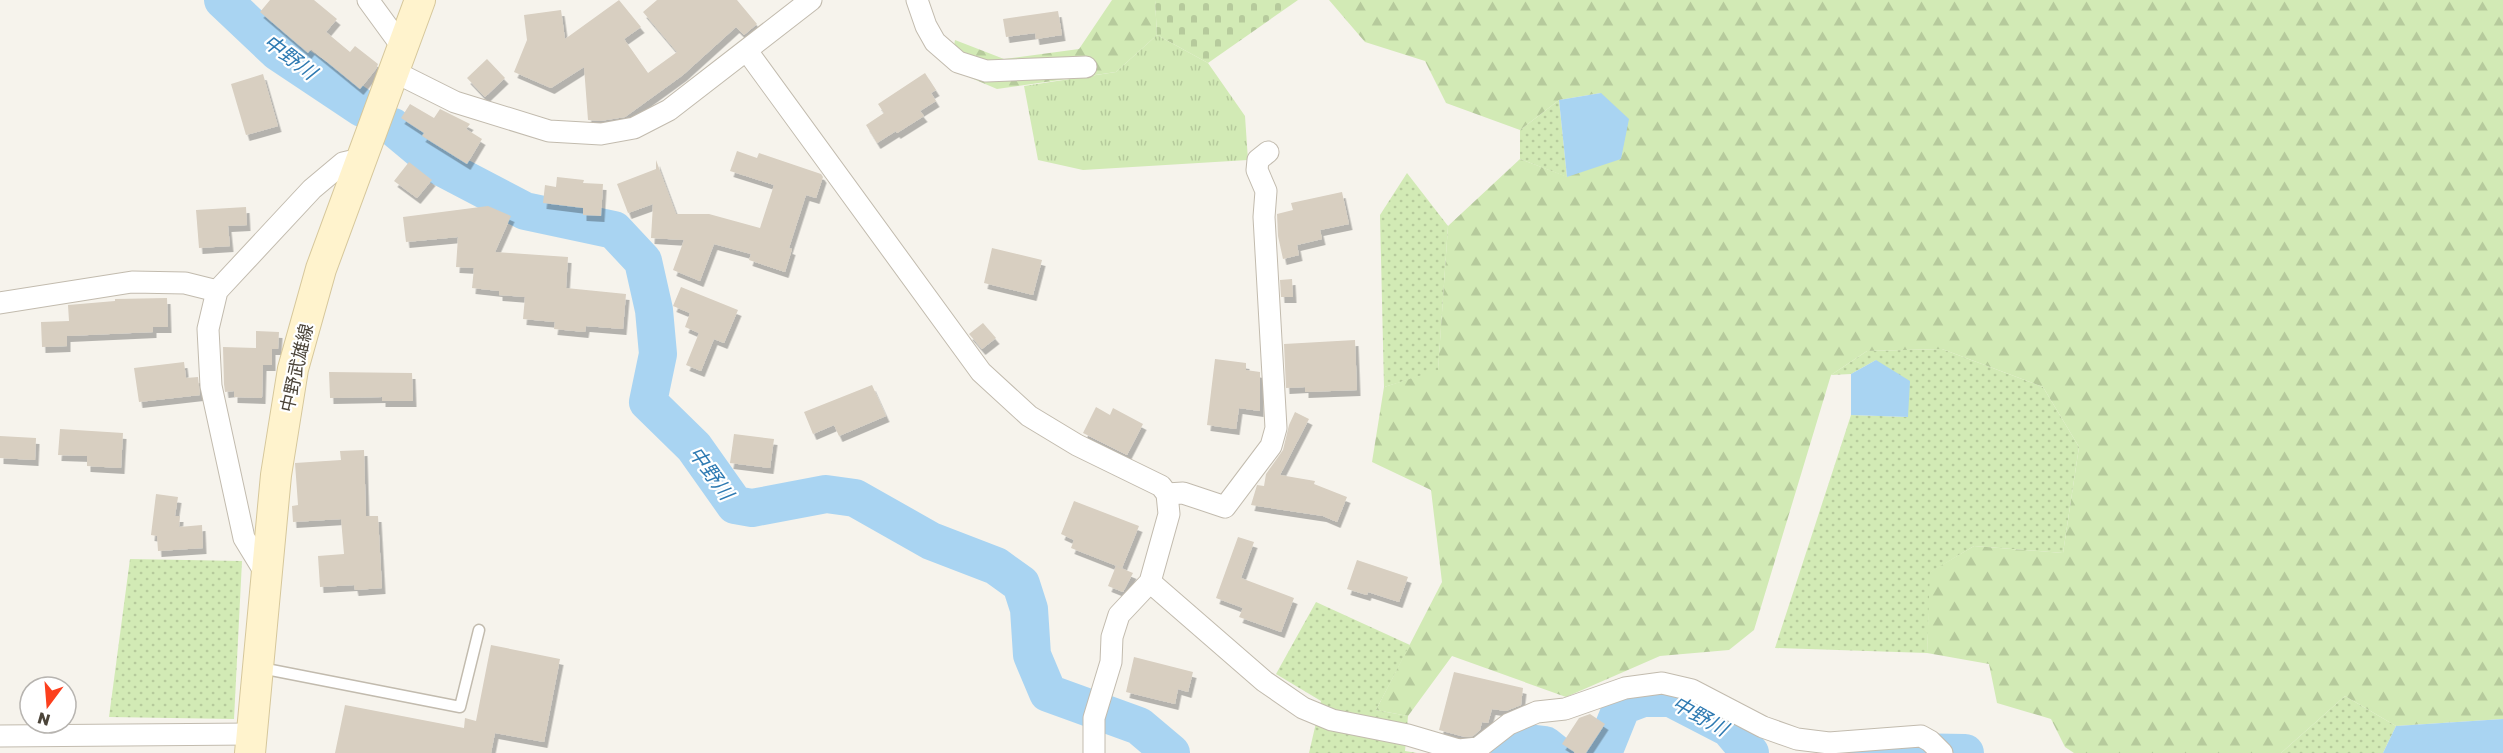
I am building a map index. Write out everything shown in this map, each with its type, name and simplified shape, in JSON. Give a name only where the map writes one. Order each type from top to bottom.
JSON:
[{"type":"main road","name":"中野武雄線","points":[[251,744],[276,475],[293,369],[321,269],[420,0]]},
{"type":"street","points":[[368,0],[399,60],[455,102],[549,131],[601,134],[633,128],[669,110],[811,0]]},
{"type":"street","points":[[917,0],[926,26],[935,42],[958,62],[986,71],[1086,67]]},
{"type":"street","points":[[747,51],[981,372],[1029,416],[1077,445],[1161,486],[1167,494],[1169,514],[1150,582],[1119,615],[1112,637],[1111,662],[1097,709],[1094,753]]},
{"type":"street","points":[[1167,494],[1183,493],[1225,507],[1272,446],[1276,428],[1264,217],[1266,191],[1257,170],[1257,160],[1268,152]]},
{"type":"street","points":[[266,574],[244,538],[211,386],[208,329],[217,291],[312,189],[343,163],[360,159]]},
{"type":"street","points":[[0,303],[132,282],[186,283],[217,291]]},
{"type":"street","points":[[1150,582],[1264,681],[1303,708],[1332,720],[1408,735],[1459,750],[1478,748],[1509,724],[1537,712],[1565,709],[1625,688],[1662,683],[1692,690],[1763,727],[1797,740],[1829,742],[1921,736],[1936,747]]},
{"type":"street","points":[[0,736],[251,744]]},
{"type":"lane","points":[[258,668],[460,707],[479,630]]},
{"type":"green space","points":[[1112,0],[1155,0],[1157,35],[1116,72],[997,89],[950,69],[955,40],[1004,59],[1079,49]]},
{"type":"green space","points":[[1155,0],[1298,0],[1208,63],[1157,35]]},
{"type":"green space","points":[[1329,0],[2503,0],[2503,719],[2396,726],[2345,696],[2281,753],[2074,753],[2065,747],[2051,719],[1997,703],[1989,664],[1927,653],[1930,572],[1974,546],[2063,553],[2079,447],[2043,387],[1942,349],[1867,351],[1831,375],[1754,630],[1729,650],[1660,656],[1566,697],[1452,656],[1408,716],[1376,710],[1442,582],[1431,490],[1372,462],[1384,387],[1438,370],[1448,226],[1520,159],[1568,177],[1601,93],[1559,100],[1520,130],[1446,103],[1425,61],[1365,42]]},
{"type":"green space","points":[[1157,35],[1208,63],[1245,116],[1248,160],[1083,170],[1038,160],[1024,86],[1116,72]]},
{"type":"green space","points":[[1559,100],[1567,177],[1520,159],[1520,130]]},
{"type":"green space","points":[[1407,173],[1448,226],[1438,371],[1384,387],[1380,215]]},
{"type":"green space","points":[[1942,349],[2043,387],[2079,447],[2063,553],[1974,546],[1931,572],[1927,653],[1775,648],[1851,415],[1908,417],[1876,360],[1851,374],[1831,375],[1867,351]]},
{"type":"green space","points":[[130,559],[242,561],[234,719],[109,717]]},
{"type":"green space","points":[[1316,602],[1410,645],[1376,710],[1408,716],[1405,751],[1417,753],[1309,753],[1321,701],[1276,674]]},
{"type":"green space","points":[[2345,696],[2396,726],[2383,753],[2281,753]]},
{"type":"water","points":[[1601,93],[1629,119],[1621,159],[1567,177],[1559,100]]},
{"type":"water","points":[[1876,360],[1910,381],[1908,417],[1851,415],[1851,374]]},
{"type":"water","points":[[2503,719],[2503,753],[2383,753],[2396,726]]},
{"type":"building","points":[[270,0],[314,0],[337,19],[326,32],[350,52],[355,46],[378,64],[360,89],[311,49],[308,53],[260,12]]},
{"type":"building","points":[[619,0],[641,27],[624,39],[648,73],[677,52],[643,12],[657,0],[737,0],[757,24],[744,35],[736,27],[683,75],[625,117],[600,121],[588,120],[584,67],[551,88],[514,72],[527,40],[524,15],[561,10],[565,39]]},
{"type":"building","points":[[1058,11],[1062,35],[1036,39],[1035,33],[1006,37],[1003,19]]},
{"type":"building","points":[[487,59],[505,78],[485,97],[467,78]]},
{"type":"building","points":[[925,73],[936,90],[931,93],[936,101],[920,111],[924,116],[877,143],[866,125],[884,113],[878,104]]},
{"type":"building","points":[[263,74],[278,126],[246,135],[231,84]]},
{"type":"building","points":[[410,104],[434,118],[440,109],[470,124],[466,129],[482,139],[467,164],[422,136],[424,133],[401,118]]},
{"type":"building","points":[[737,151],[757,158],[759,153],[821,174],[823,177],[816,198],[806,195],[789,248],[792,249],[785,272],[749,260],[751,254],[714,244],[700,281],[673,270],[684,240],[651,238],[653,204],[628,213],[617,184],[656,169],[656,160],[676,214],[709,214],[760,228],[774,185],[730,171]]},
{"type":"building","points":[[409,162],[432,180],[417,198],[394,181]]},
{"type":"building","points":[[557,177],[584,180],[583,183],[603,184],[601,216],[583,215],[583,208],[543,203],[545,185],[556,187]]},
{"type":"building","points":[[1342,192],[1349,224],[1320,230],[1322,239],[1297,245],[1299,255],[1283,259],[1278,236],[1277,214],[1293,210],[1291,203]]},
{"type":"building","points":[[488,206],[511,216],[495,252],[568,257],[566,288],[626,294],[623,329],[586,326],[585,332],[554,329],[555,322],[523,319],[525,297],[499,295],[499,291],[472,288],[474,268],[456,267],[458,237],[406,242],[403,217]]},
{"type":"building","points":[[246,207],[247,225],[228,226],[230,246],[199,248],[196,210]]},
{"type":"building","points":[[992,248],[1042,260],[1033,295],[984,283]]},
{"type":"building","points":[[1292,279],[1293,297],[1281,297],[1280,280]]},
{"type":"building","points":[[681,287],[738,310],[724,343],[714,339],[701,371],[686,365],[699,333],[685,327],[690,313],[673,306]]},
{"type":"building","points":[[167,298],[168,327],[153,327],[153,332],[67,336],[67,346],[42,347],[41,322],[69,321],[68,305],[115,301],[115,299]]},
{"type":"building","points":[[983,323],[996,338],[982,349],[969,334]]},
{"type":"building","points":[[256,331],[279,332],[278,349],[272,349],[272,365],[263,365],[262,398],[234,397],[234,391],[225,392],[223,347],[256,348]]},
{"type":"building","points":[[1355,340],[1357,390],[1305,392],[1305,387],[1286,388],[1284,344]]},
{"type":"building","points":[[1215,359],[1246,363],[1246,370],[1260,372],[1260,411],[1239,408],[1236,429],[1207,425]]},
{"type":"building","points":[[184,362],[186,378],[198,377],[200,395],[139,402],[134,368]]},
{"type":"building","points":[[329,372],[412,373],[413,401],[382,401],[382,397],[330,398]]},
{"type":"building","points":[[872,385],[886,416],[839,436],[834,425],[813,434],[804,412]]},
{"type":"building","points":[[1096,407],[1110,415],[1113,408],[1143,424],[1127,455],[1083,433]]},
{"type":"building","points":[[1295,412],[1309,419],[1280,475],[1315,481],[1314,484],[1347,497],[1337,522],[1323,516],[1251,505],[1257,485],[1264,486],[1266,474],[1283,450],[1289,425]]},
{"type":"building","points":[[60,429],[123,433],[121,468],[87,466],[87,456],[58,455]]},
{"type":"building","points":[[734,434],[774,439],[770,468],[730,463]]},
{"type":"building","points":[[0,436],[36,438],[35,460],[0,458]]},
{"type":"building","points":[[364,450],[366,516],[378,516],[382,588],[355,590],[354,585],[320,587],[318,556],[344,554],[341,519],[293,522],[292,506],[298,505],[295,463],[341,460],[340,451]]},
{"type":"building","points":[[156,494],[178,497],[175,516],[180,516],[179,527],[202,525],[203,548],[158,551],[157,536],[151,535]]},
{"type":"building","points":[[1074,501],[1139,526],[1122,568],[1071,548],[1074,540],[1061,534]]},
{"type":"building","points":[[1238,537],[1254,542],[1241,578],[1294,598],[1281,632],[1239,617],[1243,608],[1216,598]]},
{"type":"building","points":[[1357,560],[1408,577],[1399,602],[1368,592],[1367,595],[1347,589]]},
{"type":"building","points":[[1116,566],[1133,573],[1123,592],[1108,586]]},
{"type":"building","points":[[491,645],[560,659],[544,742],[495,733],[491,753],[335,753],[345,705],[464,728],[465,718],[476,721]]},
{"type":"building","points":[[1134,657],[1193,672],[1188,692],[1178,689],[1175,704],[1126,692]]},
{"type":"building","points":[[1454,672],[1523,688],[1521,705],[1506,711],[1492,709],[1488,723],[1482,722],[1480,730],[1473,736],[1465,737],[1439,730]]},
{"type":"building","points":[[1590,714],[1605,724],[1586,753],[1576,753],[1562,744],[1579,718]]},
{"type":"waterway","name":"中野川","points":[[223,0],[278,52],[362,108]]},
{"type":"waterway","name":"中野川","points":[[393,127],[441,167],[525,211],[614,230],[643,261],[654,310],[658,354],[648,402],[694,447],[735,505],[752,508],[826,494],[855,498],[931,541],[996,566],[1021,584],[1029,609],[1032,655],[1048,693],[1139,726],[1171,753]]},
{"type":"waterway","name":"中野川","points":[[1603,753],[1622,706],[1643,698],[1671,698],[1729,728],[1750,753]]},
{"type":"waterway","name":"中野川","points":[[1510,753],[1519,742],[1545,745],[1555,753]]},
{"type":"waterway","name":"中野川","points":[[1836,753],[1846,751],[1965,753]]}]
